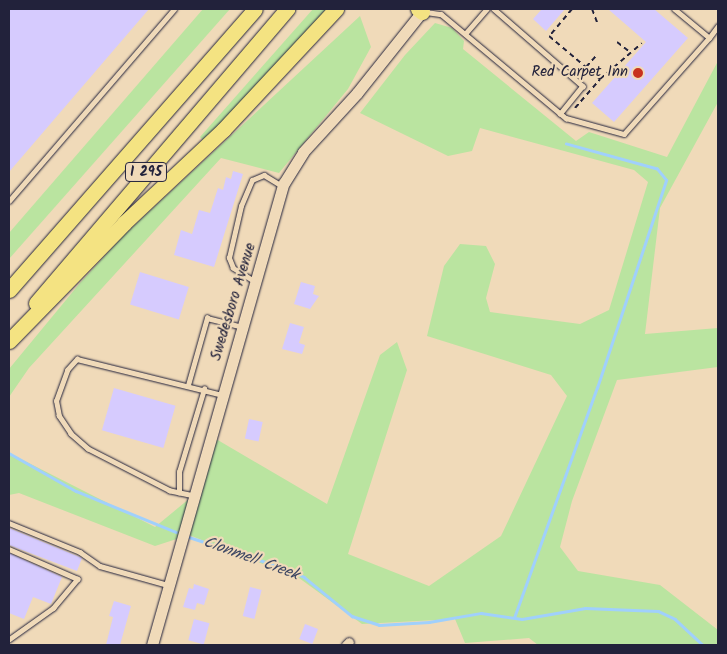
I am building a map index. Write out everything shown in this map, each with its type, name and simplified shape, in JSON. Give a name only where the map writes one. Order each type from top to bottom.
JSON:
[{"type":"highway","name":"I 295","points":[[9,290],[255,9]]},
{"type":"highway","name":"I 295","points":[[9,339],[287,9]]},
{"type":"highway","points":[[9,339],[222,130],[336,9]]},
{"type":"street","name":"Swedesboro Avenue","points":[[152,645],[283,186],[303,152],[363,86],[421,10]]},
{"type":"lane","points":[[9,201],[174,9]]},
{"type":"lane","points":[[465,34],[487,9]]},
{"type":"lane","points":[[494,9],[583,86],[560,114]]},
{"type":"lane","points":[[674,9],[709,38]]},
{"type":"lane","points":[[421,10],[441,14],[566,118],[624,134],[718,26]]},
{"type":"lane","points":[[255,283],[233,268],[229,258],[240,206],[252,180],[264,175],[283,186]]},
{"type":"lane","points":[[188,385],[207,318],[242,327]]},
{"type":"lane","points":[[194,496],[179,493],[88,449],[67,428],[59,416],[56,401],[67,370],[77,359],[188,385],[222,395]]},
{"type":"lane","points":[[179,493],[179,472],[204,389]]},
{"type":"lane","points":[[9,523],[80,552],[100,566],[170,585]]},
{"type":"lane","points":[[9,549],[78,579],[54,608],[9,640]]},
{"type":"path","points":[[572,9],[549,36],[600,79]]},
{"type":"path","points":[[592,9],[597,22]]},
{"type":"path","points":[[617,42],[630,53]]},
{"type":"path","points":[[575,108],[600,79],[642,43]]},
{"type":"path","points":[[586,67],[596,56]]},
{"type":"green space","points":[[203,9],[230,9],[9,259],[9,233]]},
{"type":"green space","points":[[313,9],[330,9],[205,142],[200,137]]},
{"type":"green space","points":[[360,16],[371,47],[348,89],[279,173],[221,158],[29,368],[9,397],[9,369],[80,283],[124,235]]},
{"type":"green space","points":[[435,23],[452,28],[464,41],[463,49],[576,141],[589,132],[667,157],[718,61],[718,102],[660,208],[645,334],[718,328],[718,367],[617,380],[572,501],[560,547],[578,571],[660,585],[718,630],[718,645],[538,645],[529,638],[465,643],[455,619],[362,624],[299,578],[189,535],[155,546],[19,493],[9,495],[9,453],[155,527],[201,489],[216,439],[327,504],[380,355],[397,342],[407,370],[348,554],[429,586],[501,536],[567,396],[551,375],[427,336],[444,266],[460,244],[486,246],[495,264],[486,298],[490,312],[580,324],[609,310],[648,182],[634,170],[480,128],[472,151],[448,156],[360,113],[405,55]]},
{"type":"building","points":[[9,9],[149,9],[9,172]]},
{"type":"building","name":"Red Carpet Inn","points":[[542,9],[565,9],[546,31],[533,19]]},
{"type":"building","name":"Red Carpet Inn","points":[[608,9],[654,9],[688,38],[614,122],[592,103],[646,42]]},
{"type":"building","points":[[233,171],[243,174],[214,267],[174,255],[181,230],[192,234],[199,210],[210,213],[218,188],[223,190],[226,177],[231,179]]},
{"type":"building","points":[[140,272],[189,287],[179,319],[130,305]]},
{"type":"building","points":[[301,282],[315,286],[313,294],[319,296],[310,309],[294,304]]},
{"type":"building","points":[[290,323],[304,327],[299,343],[305,345],[302,354],[282,349]]},
{"type":"building","points":[[114,388],[176,406],[163,448],[102,430]]},
{"type":"building","points":[[249,419],[263,422],[259,441],[245,439]]},
{"type":"building","points":[[9,528],[82,558],[77,571],[9,545]]},
{"type":"building","points":[[9,553],[62,577],[51,604],[33,597],[24,619],[9,613]]},
{"type":"building","points":[[194,584],[209,589],[204,605],[197,603],[195,610],[183,607],[189,588],[193,589]]},
{"type":"building","points":[[250,587],[262,590],[254,619],[243,616]]},
{"type":"building","points":[[114,601],[131,606],[120,645],[106,645],[113,617],[109,616]]},
{"type":"building","points":[[194,619],[209,623],[204,644],[188,640]]},
{"type":"building","points":[[305,624],[318,629],[312,644],[299,639]]},
{"type":"waterway","points":[[514,618],[597,388],[666,180],[657,169],[566,144]]},
{"type":"waterway","name":"Clonmell Creek","points":[[9,453],[76,491],[176,532]]},
{"type":"waterway","name":"Clonmell Creek","points":[[189,537],[287,569],[304,577],[352,616],[379,625],[429,622],[481,613],[522,619],[585,608],[658,611],[675,619],[703,645]]},
{"type":"place","name":"Red Carpet Inn","points":[[638,73]]}]
